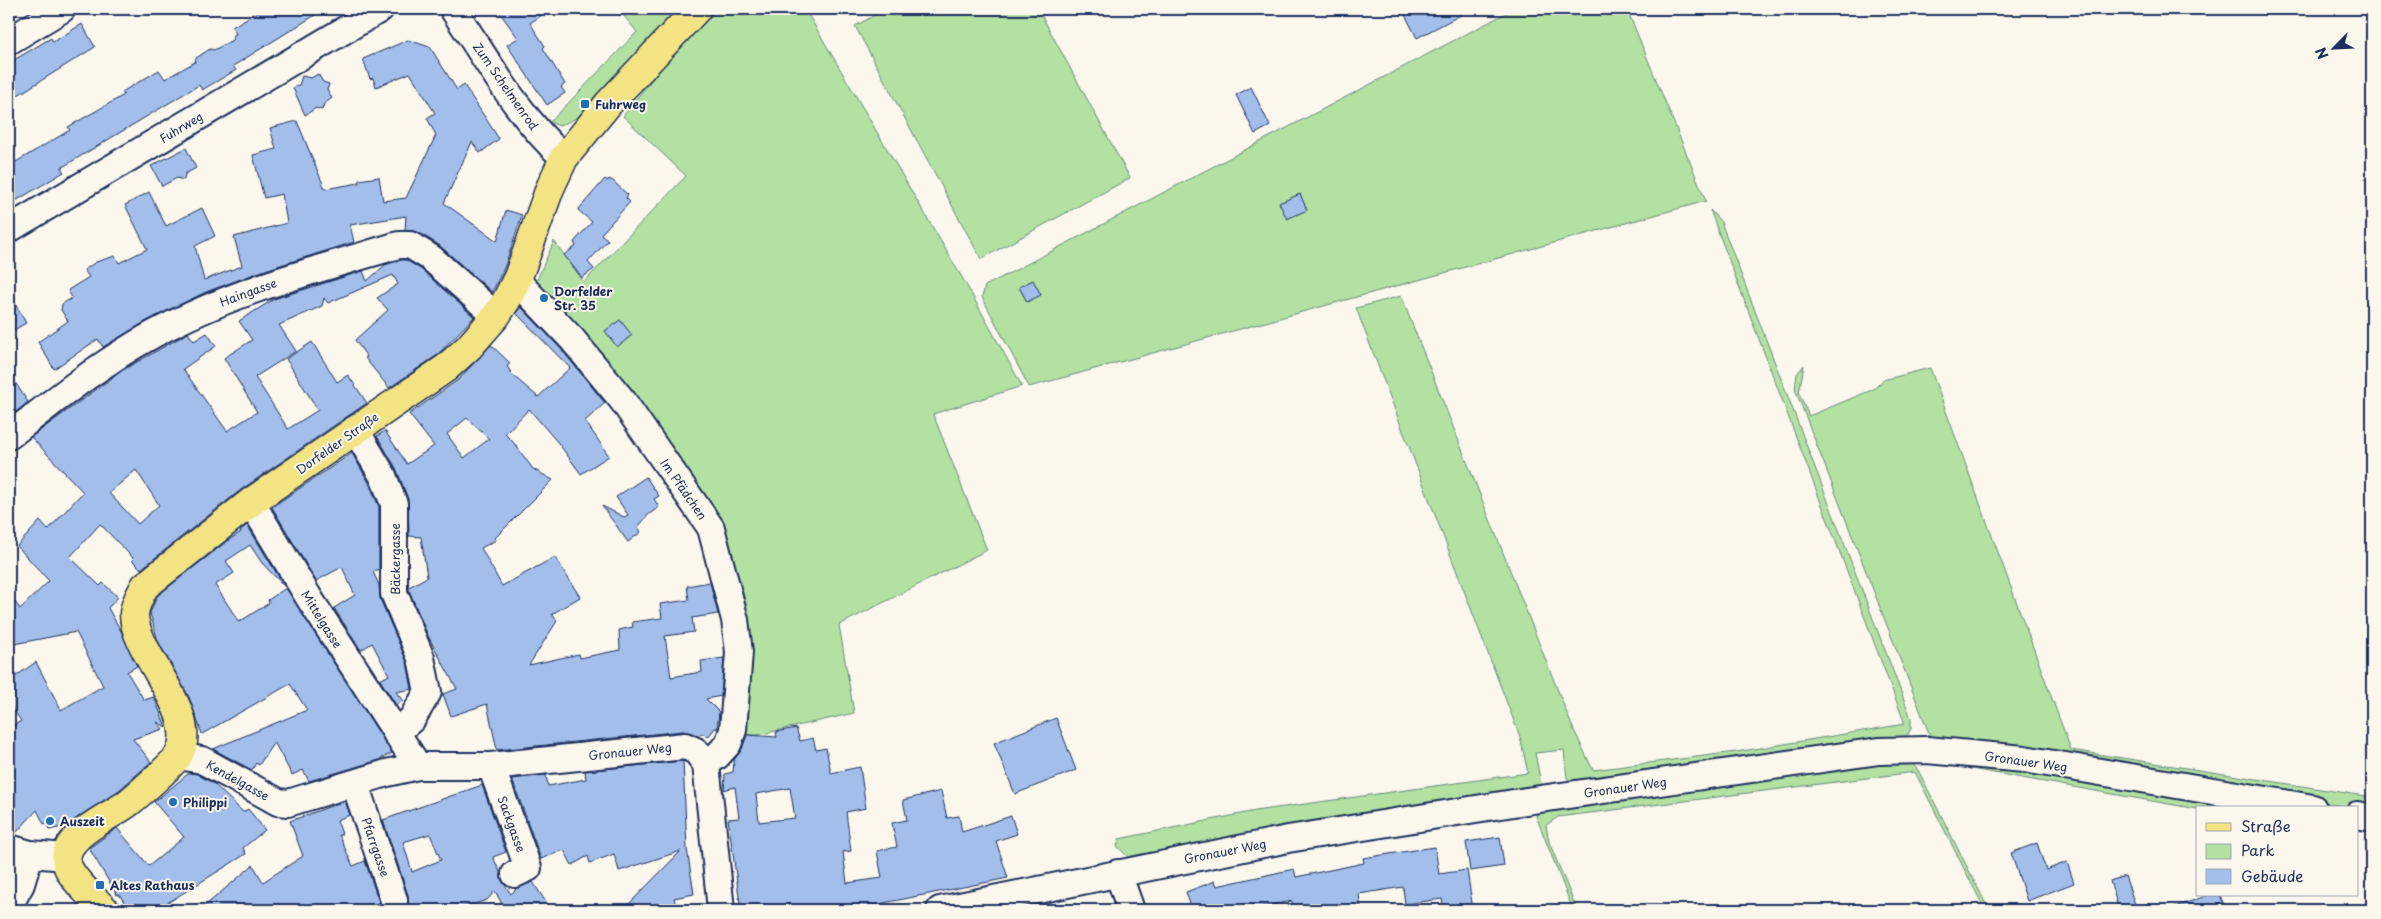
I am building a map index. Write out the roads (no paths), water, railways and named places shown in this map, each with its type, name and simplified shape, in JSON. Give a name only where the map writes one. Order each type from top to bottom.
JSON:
[{"type":"main road","name":"Dorfelder Straße","points":[[178,756],[183,734],[178,711],[138,631],[134,616],[136,604],[145,586],[251,502],[446,368],[469,347],[496,316],[516,280],[550,188],[564,158],[608,104],[697,9]]},
{"type":"main road","points":[[105,910],[68,867],[67,850],[79,834],[129,802],[178,756]]},
{"type":"street","points":[[9,41],[62,9]]},
{"type":"street","name":"Fuhrweg","points":[[9,229],[380,9]]},
{"type":"street","name":"Zum Schelmenrod","points":[[453,9],[516,103],[539,132],[564,158]]},
{"type":"street","name":"Haingasse","points":[[9,436],[111,359],[197,312],[278,281],[399,245],[410,245],[426,255],[496,316]]},
{"type":"street","name":"Im Pfädchen","points":[[516,280],[572,339],[623,401],[711,528],[735,620],[739,652],[733,730],[728,744],[718,756],[706,764]]},
{"type":"street","name":"Bäckergasse","points":[[355,429],[383,476],[394,504],[394,593],[396,602],[421,658],[428,692],[412,718],[396,733]]},
{"type":"street","name":"Mittelgasse","points":[[251,502],[311,601],[418,766]]},
{"type":"street","name":"Gronauer Weg","points":[[418,766],[491,766],[685,746],[696,751],[706,764]]},
{"type":"street","name":"Gronauer Weg","points":[[940,910],[1316,834],[1536,799],[1879,750],[1927,750],[2024,759],[2302,806]]},
{"type":"street","name":"Kendelgasse","points":[[178,756],[202,760],[282,803],[418,766]]},
{"type":"street","points":[[706,764],[721,910]]},
{"type":"street","name":"Sackgasse","points":[[491,766],[528,868],[514,874]]},
{"type":"street","name":"Pfarrgasse","points":[[355,784],[394,900],[394,910]]},
{"type":"street","points":[[2358,815],[2372,818]]},
{"type":"street","points":[[9,906],[21,884],[19,851],[66,857]]},
{"type":"street","points":[[1118,873],[1131,910]]},
{"type":"place","name":"Fuhrweg","points":[[585,104]]},
{"type":"place","name":"Dorfelder Str. 35","points":[[544,298]]},
{"type":"place","name":"Philippi","points":[[173,802]]},
{"type":"place","name":"Auszeit","points":[[50,821]]},
{"type":"place","name":"Altes Rathaus","points":[[100,885]]}]
